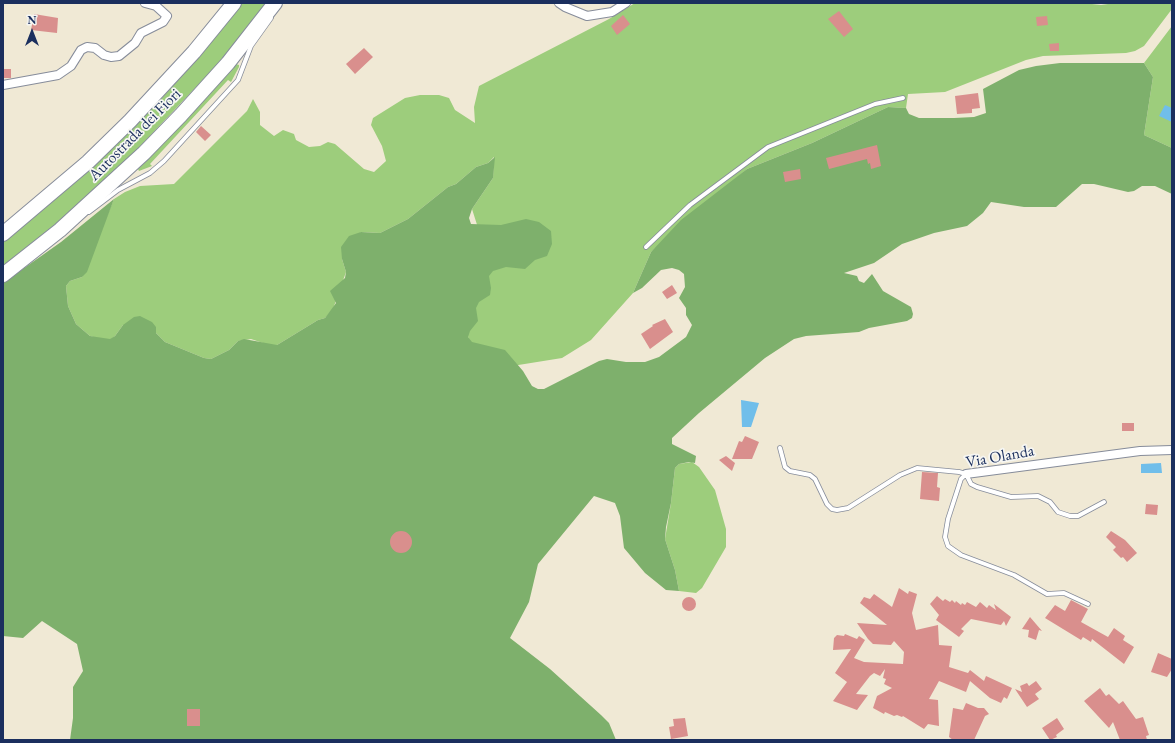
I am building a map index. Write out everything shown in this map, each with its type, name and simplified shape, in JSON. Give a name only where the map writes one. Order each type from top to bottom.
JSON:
[{"type":"highway","name":"Autostrada dei Fiori","points":[[3,234],[88,162],[130,121],[194,52],[234,3]]},
{"type":"highway","name":"Autostrada dei Fiori","points":[[3,275],[60,230],[138,159],[181,115],[228,63],[276,3]]},
{"type":"street","points":[[3,85],[58,75],[71,66],[81,50],[88,47],[95,48],[111,58],[119,56],[135,43],[141,33],[162,22],[167,16],[156,6],[145,3]]},
{"type":"street","points":[[559,3],[565,8],[587,16],[612,12],[626,3]]},
{"type":"street","name":"Via Olanda","points":[[966,474],[1132,452],[1172,450]]},
{"type":"lane","points":[[60,230],[102,203],[118,190],[150,173],[164,161],[238,80],[251,46],[266,26],[276,3]]},
{"type":"lane","points":[[646,247],[690,205],[768,147],[875,104],[903,98]]},
{"type":"lane","points":[[780,448],[785,467],[790,471],[810,475],[815,479],[827,504],[832,509],[837,510],[848,508],[910,469],[927,468],[966,474],[971,484],[1011,497],[1038,496],[1050,502],[1058,512],[1070,516],[1078,516],[1104,502]]},
{"type":"lane","name":"Via Olanda","points":[[966,474],[961,479],[948,519],[945,537],[948,546],[961,555],[1014,575],[1047,594],[1064,593],[1088,604]]},
{"type":"green space","points":[[241,3],[267,3],[216,66],[128,159],[74,209],[3,267],[3,241],[30,220],[129,131],[161,99],[217,34]]},
{"type":"green space","points":[[635,3],[1083,3],[1101,5],[1115,3],[1172,3],[1172,9],[1144,46],[1135,51],[1126,53],[1043,56],[1026,60],[945,92],[908,94],[906,108],[888,107],[812,143],[747,169],[651,252],[633,293],[591,340],[562,358],[481,371],[473,363],[465,320],[479,231],[472,209],[493,178],[494,157],[488,163],[476,167],[456,184],[448,187],[408,219],[380,233],[361,232],[342,259],[346,272],[333,309],[325,318],[318,320],[277,345],[269,345],[251,339],[238,341],[229,350],[211,359],[204,358],[165,342],[156,333],[156,327],[123,325],[110,340],[103,340],[90,336],[76,324],[68,306],[66,286],[70,281],[82,277],[114,199],[125,192],[140,186],[174,184],[247,111],[253,99],[260,112],[260,125],[274,136],[283,130],[294,134],[296,140],[309,147],[320,146],[328,142],[335,144],[364,169],[374,172],[386,161],[382,146],[371,125],[373,118],[405,98],[420,95],[439,95],[449,98],[455,110],[475,123],[474,107],[479,86],[609,19]]},
{"type":"green space","points":[[1172,26],[1172,148],[1144,135],[1153,77],[1144,63]]},
{"type":"green space","points":[[1060,63],[1144,63],[1153,77],[1144,135],[1172,148],[1172,194],[1155,186],[1142,186],[1134,191],[1128,192],[1094,184],[1082,184],[1056,207],[1024,207],[991,202],[983,213],[967,226],[934,233],[902,244],[874,263],[844,273],[857,276],[859,281],[864,283],[872,274],[883,291],[911,307],[913,314],[912,318],[907,321],[869,328],[859,332],[806,336],[794,339],[765,358],[699,413],[672,438],[672,444],[696,456],[695,463],[689,462],[679,464],[675,468],[671,503],[666,527],[665,539],[675,570],[679,591],[666,590],[645,573],[624,548],[620,516],[615,503],[594,496],[538,564],[529,602],[510,638],[550,669],[601,715],[609,723],[616,740],[70,740],[73,718],[73,687],[83,671],[77,644],[42,621],[23,638],[3,636],[3,283],[61,242],[114,199],[87,272],[82,277],[70,281],[66,286],[68,306],[76,324],[90,336],[110,339],[115,336],[123,325],[134,317],[140,316],[152,322],[156,327],[156,333],[165,342],[204,358],[211,359],[229,350],[238,341],[244,339],[277,345],[318,320],[325,318],[336,303],[330,291],[345,278],[346,272],[342,259],[341,247],[349,236],[361,232],[380,233],[408,219],[448,187],[456,184],[476,167],[488,163],[495,157],[493,178],[472,209],[469,218],[471,224],[501,225],[526,219],[539,222],[551,231],[552,244],[547,256],[535,260],[525,269],[506,267],[493,271],[489,276],[491,288],[490,295],[479,302],[476,308],[478,321],[470,331],[468,337],[472,342],[505,350],[523,371],[532,386],[538,389],[544,389],[599,361],[607,359],[626,362],[645,362],[659,357],[686,337],[692,325],[686,315],[686,308],[679,298],[685,287],[684,274],[679,270],[672,268],[661,270],[642,288],[633,293],[651,252],[681,220],[747,169],[812,143],[888,107],[906,108],[909,114],[919,118],[974,117],[986,113],[983,89],[1019,70]]},
{"type":"green space","points":[[236,64],[239,65],[239,67],[231,82],[228,80],[150,164],[152,166],[139,171],[138,169],[178,128]]},
{"type":"green space","points":[[692,462],[699,467],[715,490],[726,529],[726,547],[702,588],[696,593],[679,591],[675,570],[665,539],[675,468],[679,464]]},
{"type":"water","points":[[1165,105],[1172,108],[1172,122],[1159,116]]},
{"type":"water","points":[[741,400],[759,403],[751,427],[742,427]]},
{"type":"water","points":[[1161,463],[1162,473],[1141,473],[1141,464]]},
{"type":"building","points":[[839,11],[853,29],[844,37],[828,19]]},
{"type":"building","points":[[34,14],[58,18],[57,33],[31,30]]},
{"type":"building","points":[[623,15],[630,24],[617,35],[611,26]]},
{"type":"building","points":[[1047,16],[1048,25],[1037,26],[1036,17]]},
{"type":"building","points":[[1059,43],[1059,51],[1050,51],[1049,44]]},
{"type":"building","points":[[364,48],[373,57],[355,74],[346,64]]},
{"type":"building","points":[[3,69],[11,69],[11,78],[3,78]]},
{"type":"building","points":[[978,93],[980,108],[972,109],[972,113],[957,114],[955,96]]},
{"type":"building","points":[[201,126],[211,135],[205,141],[196,132]]},
{"type":"building","points":[[877,145],[881,166],[871,169],[870,163],[868,164],[867,159],[829,169],[826,158]]},
{"type":"building","points":[[800,169],[801,179],[785,182],[783,172]]},
{"type":"building","points":[[672,285],[677,293],[667,299],[662,292]]},
{"type":"building","points":[[665,319],[673,332],[650,349],[641,334],[653,326],[652,325]]},
{"type":"building","points":[[1122,423],[1134,423],[1134,431],[1122,431]]},
{"type":"building","points":[[745,436],[759,442],[752,459],[732,459],[739,441],[742,442]]},
{"type":"building","points":[[726,456],[735,463],[732,471],[719,460]]},
{"type":"building","points":[[922,472],[938,473],[937,487],[940,488],[939,501],[920,499]]},
{"type":"building","points":[[1146,504],[1158,505],[1157,515],[1145,514]]},
{"type":"building","points":[[401,531],[409,534],[412,542],[409,550],[401,553],[393,550],[390,542],[393,534]]},
{"type":"building","points":[[1111,531],[1125,540],[1137,553],[1127,562],[1113,550],[1116,547],[1106,537]]},
{"type":"building","points":[[899,588],[908,594],[909,591],[917,594],[912,613],[916,630],[938,625],[939,645],[952,646],[949,667],[968,673],[970,670],[984,681],[986,676],[1012,688],[1007,699],[1004,697],[1001,703],[990,698],[970,681],[966,692],[939,681],[929,699],[938,700],[939,726],[928,724],[924,729],[903,716],[894,716],[885,712],[884,714],[873,708],[877,696],[892,688],[884,684],[886,679],[883,678],[885,669],[880,676],[874,673],[870,676],[856,694],[868,695],[857,710],[833,701],[847,682],[835,673],[851,649],[833,650],[834,638],[837,635],[844,636],[845,634],[857,639],[859,636],[865,640],[854,658],[864,662],[903,664],[904,652],[894,641],[891,645],[873,644],[857,623],[887,625],[860,603],[864,597],[870,599],[874,594],[892,607]]},
{"type":"building","points":[[937,596],[943,601],[945,599],[950,602],[952,600],[961,605],[962,603],[965,605],[967,602],[976,607],[980,602],[987,608],[989,605],[996,610],[994,604],[1011,617],[1006,626],[1004,621],[1001,625],[971,619],[961,629],[964,631],[959,637],[936,620],[939,615],[930,604]]},
{"type":"building","points":[[689,597],[694,599],[696,604],[694,609],[689,611],[684,609],[682,604],[684,599]]},
{"type":"building","points":[[1071,600],[1088,609],[1081,622],[1108,637],[1114,628],[1125,636],[1123,640],[1134,647],[1124,664],[1092,639],[1091,642],[1083,637],[1081,640],[1045,618],[1055,605],[1065,611]]},
{"type":"building","points":[[1030,617],[1042,631],[1039,630],[1036,640],[1028,637],[1029,630],[1022,629]]},
{"type":"building","points":[[1158,653],[1172,659],[1172,669],[1167,677],[1151,672]]},
{"type":"building","points":[[1036,681],[1042,689],[1035,694],[1039,699],[1027,707],[1015,689],[1022,692],[1020,686],[1027,683],[1029,686]]},
{"type":"building","points":[[1100,688],[1106,696],[1109,694],[1119,704],[1123,701],[1136,719],[1143,717],[1149,735],[1146,736],[1147,740],[1120,740],[1113,722],[1109,728],[1084,701]]},
{"type":"building","points":[[966,703],[978,708],[984,708],[989,714],[985,716],[974,740],[953,740],[949,737],[953,708],[963,710]]},
{"type":"building","points":[[187,709],[200,709],[200,726],[187,726]]},
{"type":"building","points":[[685,718],[688,736],[671,739],[669,727],[674,726],[673,719]]},
{"type":"building","points":[[1057,718],[1064,729],[1056,735],[1057,737],[1050,740],[1042,728]]}]
